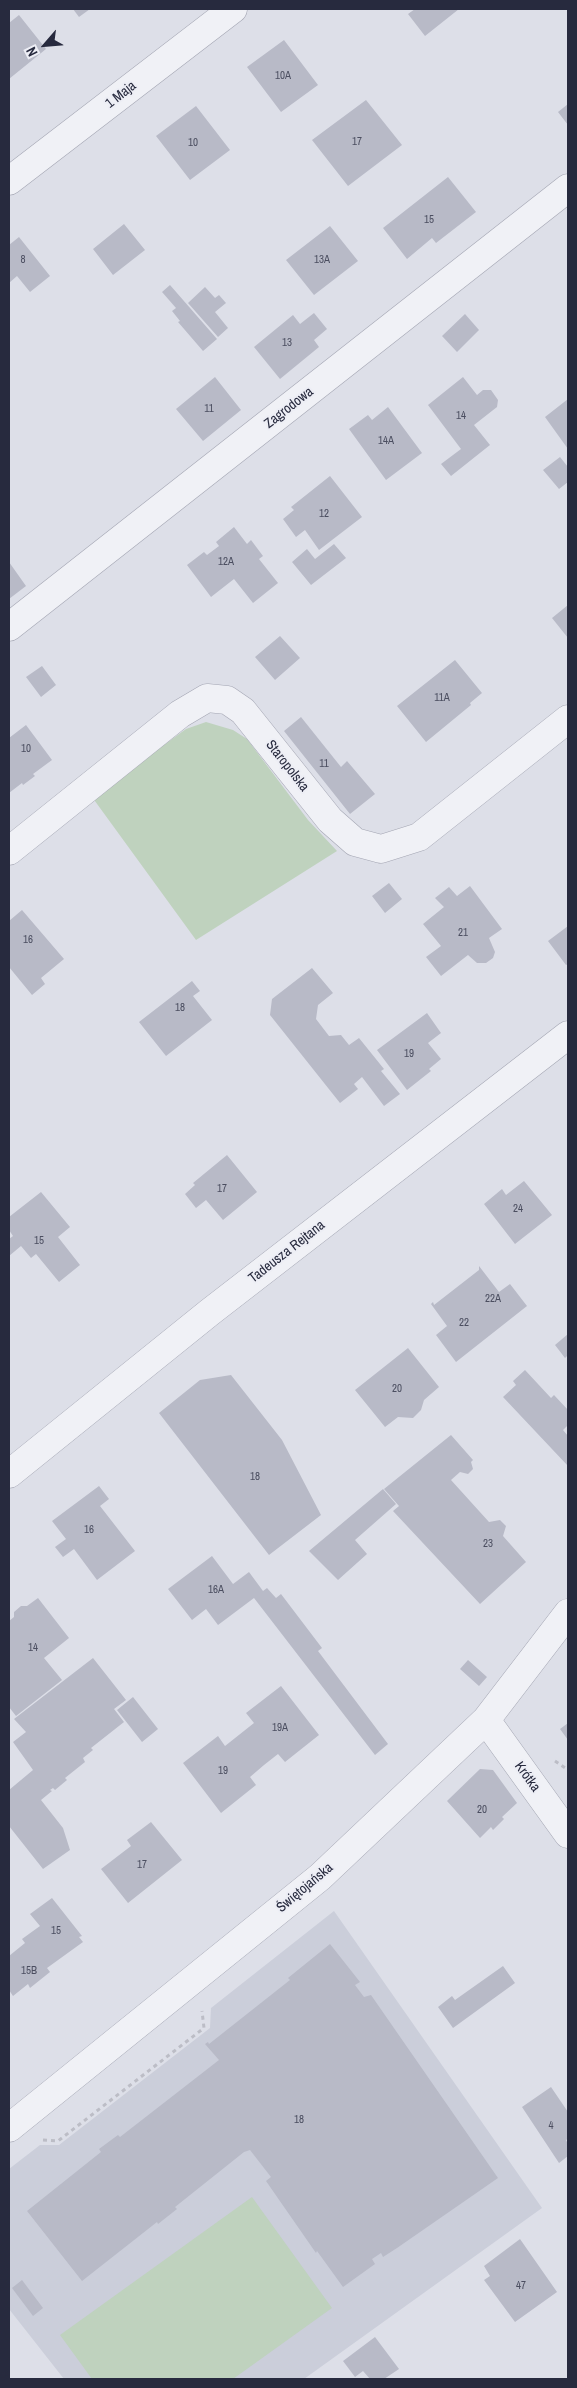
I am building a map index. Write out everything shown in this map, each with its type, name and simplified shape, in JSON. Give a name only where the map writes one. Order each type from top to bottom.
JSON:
[{"type":"street","name":"1 Maja","points":[[9,181],[233,9]]},
{"type":"street","name":"Zagrodowa","points":[[9,627],[568,188]]},
{"type":"street","name":"Staropolska","points":[[9,851],[180,714],[207,698],[227,700],[242,711],[330,820],[355,842],[381,849],[419,837],[568,719]]},
{"type":"street","name":"Tadeusza Rejtana","points":[[9,1474],[210,1312],[568,1035]]},
{"type":"street","name":"Świętojańska","points":[[9,2128],[320,1877],[486,1720],[568,1614]]},
{"type":"street","name":"Krótka","points":[[486,1720],[568,1834]]},
{"type":"path","points":[[41,2140],[58,2140],[204,2028],[201,2006]]},
{"type":"shaded area","points":[[334,1911],[542,2208],[304,2379],[64,2379],[9,2309],[9,2169],[40,2145],[59,2145],[210,2028],[211,2008]]},
{"type":"green space","points":[[206,722],[233,730],[247,739],[308,820],[337,851],[196,940],[92,797],[186,729]]},
{"type":"green space","points":[[252,2197],[332,2308],[233,2379],[92,2379],[60,2335]]},
{"type":"building","points":[[73,9],[90,9],[79,17]]},
{"type":"building","points":[[415,9],[459,9],[425,36],[408,14]]},
{"type":"building","points":[[19,15],[46,49],[9,79],[9,23]]},
{"type":"building","points":[[284,40],[318,85],[281,112],[247,67]]},
{"type":"building","points":[[366,100],[402,145],[348,186],[312,140]]},
{"type":"building","points":[[568,104],[568,125],[558,112]]},
{"type":"building","points":[[196,106],[230,150],[190,180],[156,136]]},
{"type":"building","points":[[448,177],[476,212],[436,243],[432,238],[407,259],[383,228]]},
{"type":"building","points":[[124,224],[145,250],[113,275],[93,249]]},
{"type":"building","points":[[330,226],[358,261],[314,295],[286,260]]},
{"type":"building","points":[[19,237],[50,276],[30,292],[17,276],[9,283],[9,245]]},
{"type":"building","points":[[170,285],[217,339],[203,351],[178,322],[180,321],[172,311],[176,308],[162,292]]},
{"type":"building","points":[[205,287],[215,298],[219,295],[226,303],[215,312],[228,328],[218,337],[188,303]]},
{"type":"building","points":[[314,313],[327,329],[314,340],[319,347],[280,379],[254,347],[293,315],[300,324]]},
{"type":"building","points":[[465,314],[479,330],[457,352],[442,336]]},
{"type":"building","points":[[215,377],[241,410],[203,441],[176,409]]},
{"type":"building","points":[[463,377],[477,395],[483,390],[491,390],[498,400],[497,407],[474,425],[490,445],[451,476],[441,464],[461,449],[428,405]]},
{"type":"building","points":[[568,399],[568,449],[545,417]]},
{"type":"building","points":[[388,407],[422,453],[386,480],[349,429],[368,415],[372,420]]},
{"type":"building","points":[[560,457],[568,467],[568,482],[559,489],[543,470]]},
{"type":"building","points":[[330,476],[362,517],[319,550],[305,530],[296,537],[283,519],[294,510],[291,507]]},
{"type":"building","points":[[234,527],[247,544],[251,540],[263,556],[259,559],[278,583],[253,603],[234,579],[211,597],[187,565],[204,552],[207,555],[219,546],[216,542]]},
{"type":"building","points":[[334,544],[346,558],[311,585],[292,562],[307,549],[315,559]]},
{"type":"building","points":[[9,562],[26,586],[9,599]]},
{"type":"building","points":[[568,605],[568,638],[552,618]]},
{"type":"building","points":[[280,636],[300,658],[275,680],[255,657]]},
{"type":"building","points":[[455,660],[482,693],[470,703],[471,705],[426,742],[397,706]]},
{"type":"building","points":[[42,666],[56,685],[41,697],[26,677]]},
{"type":"building","points":[[301,717],[341,767],[347,761],[375,794],[350,814],[284,731]]},
{"type":"building","points":[[26,725],[52,760],[33,774],[35,776],[9,793],[9,738]]},
{"type":"building","points":[[389,883],[402,899],[385,913],[372,896]]},
{"type":"building","points":[[470,886],[502,929],[489,938],[495,952],[493,958],[486,963],[477,963],[468,955],[441,976],[426,957],[441,946],[423,924],[444,907],[435,898],[449,887],[457,896]]},
{"type":"building","points":[[22,910],[64,959],[41,978],[45,984],[32,995],[9,967],[9,921]]},
{"type":"building","points":[[568,926],[568,964],[566,965],[548,941]]},
{"type":"building","points":[[312,968],[333,993],[318,1005],[316,1019],[329,1036],[341,1035],[349,1045],[359,1038],[384,1069],[381,1071],[400,1094],[384,1106],[362,1077],[354,1084],[358,1089],[340,1103],[270,1015],[272,999]]},
{"type":"building","points":[[192,981],[200,991],[193,996],[212,1020],[166,1056],[139,1022]]},
{"type":"building","points":[[427,1013],[441,1033],[428,1043],[441,1059],[429,1069],[431,1071],[407,1090],[377,1050]]},
{"type":"building","points":[[227,1155],[257,1192],[223,1220],[206,1200],[196,1208],[185,1194],[195,1185],[193,1183]]},
{"type":"building","points":[[524,1181],[552,1215],[515,1244],[484,1204],[502,1189],[506,1195]]},
{"type":"building","points":[[41,1192],[70,1227],[58,1237],[80,1265],[59,1282],[36,1254],[31,1258],[21,1246],[9,1256],[9,1239],[13,1236],[9,1230],[9,1217]]},
{"type":"building","points":[[479,1266],[499,1292],[510,1284],[527,1306],[456,1362],[436,1335],[447,1326],[431,1304],[433,1302],[434,1305],[479,1270]]},
{"type":"building","points":[[568,1334],[568,1355],[565,1358],[555,1345]]},
{"type":"building","points":[[408,1348],[439,1387],[424,1400],[421,1410],[413,1418],[398,1417],[385,1427],[355,1390]]},
{"type":"building","points":[[525,1370],[551,1398],[554,1395],[568,1410],[568,1425],[563,1430],[568,1436],[568,1466],[503,1397],[516,1385],[513,1381]]},
{"type":"building","points":[[231,1375],[282,1440],[321,1515],[269,1555],[159,1413],[200,1380]]},
{"type":"building","points":[[451,1435],[473,1460],[471,1462],[473,1469],[468,1474],[460,1472],[451,1480],[489,1522],[500,1520],[506,1526],[503,1536],[526,1562],[480,1604],[393,1511],[399,1506],[384,1489]]},
{"type":"building","points":[[99,1486],[109,1499],[100,1506],[135,1551],[97,1580],[74,1549],[63,1557],[55,1547],[66,1539],[52,1521]]},
{"type":"building","points":[[383,1489],[396,1504],[355,1540],[367,1554],[338,1580],[309,1551]]},
{"type":"building","points":[[212,1556],[233,1584],[249,1572],[263,1591],[267,1588],[276,1598],[281,1594],[322,1648],[318,1651],[388,1744],[375,1755],[254,1598],[218,1625],[206,1609],[192,1620],[168,1589]]},
{"type":"building","points":[[38,1598],[69,1638],[44,1658],[62,1680],[16,1716],[9,1707],[9,1621],[14,1617],[14,1612],[21,1606],[27,1606]]},
{"type":"building","points":[[93,1658],[126,1700],[114,1709],[124,1722],[91,1748],[93,1750],[83,1758],[85,1762],[65,1778],[67,1780],[55,1790],[53,1788],[50,1790],[52,1791],[41,1800],[63,1828],[70,1850],[43,1869],[9,1826],[9,1790],[33,1770],[13,1742],[26,1732],[14,1719]]},
{"type":"building","points":[[468,1660],[487,1677],[479,1686],[460,1669]]},
{"type":"building","points":[[281,1686],[319,1735],[285,1762],[278,1754],[264,1765],[250,1777],[256,1785],[221,1813],[183,1763],[218,1736],[225,1746],[254,1723],[246,1713]]},
{"type":"building","points":[[133,1697],[158,1729],[142,1742],[117,1710]]},
{"type":"building","points":[[568,1723],[568,1740],[560,1729]]},
{"type":"building","points":[[480,1769],[493,1770],[517,1803],[502,1817],[504,1819],[493,1830],[491,1827],[480,1838],[447,1801]]},
{"type":"building","points":[[151,1822],[182,1860],[128,1903],[101,1869],[131,1846],[127,1840]]},
{"type":"building","points":[[52,1898],[82,1936],[79,1937],[83,1942],[47,1968],[50,1972],[30,1988],[28,1984],[13,1996],[9,1990],[9,1956],[25,1943],[22,1939],[40,1926],[30,1914]]},
{"type":"building","points":[[330,1944],[360,1982],[355,1985],[364,1997],[371,1995],[498,2178],[383,2257],[381,2253],[372,2259],[375,2264],[343,2287],[317,2251],[316,2253],[266,2181],[271,2177],[250,2150],[244,2152],[175,2207],[177,2209],[158,2224],[157,2222],[82,2281],[27,2211],[101,2152],[99,2149],[118,2135],[120,2137],[219,2060],[205,2044],[208,2042],[209,2044],[290,1980],[288,1978]]},
{"type":"building","points":[[503,1966],[515,1983],[453,2028],[438,2007],[452,1996],[455,2000]]},
{"type":"building","points":[[551,2087],[568,2112],[568,2139],[566,2140],[568,2156],[559,2163],[522,2107]]},
{"type":"building","points":[[520,2239],[557,2292],[515,2322],[484,2280],[490,2276],[484,2266]]},
{"type":"building","points":[[22,2280],[43,2308],[33,2316],[12,2288]]},
{"type":"building","points":[[375,2337],[399,2369],[384,2379],[370,2379],[363,2371],[355,2377],[343,2361]]}]
